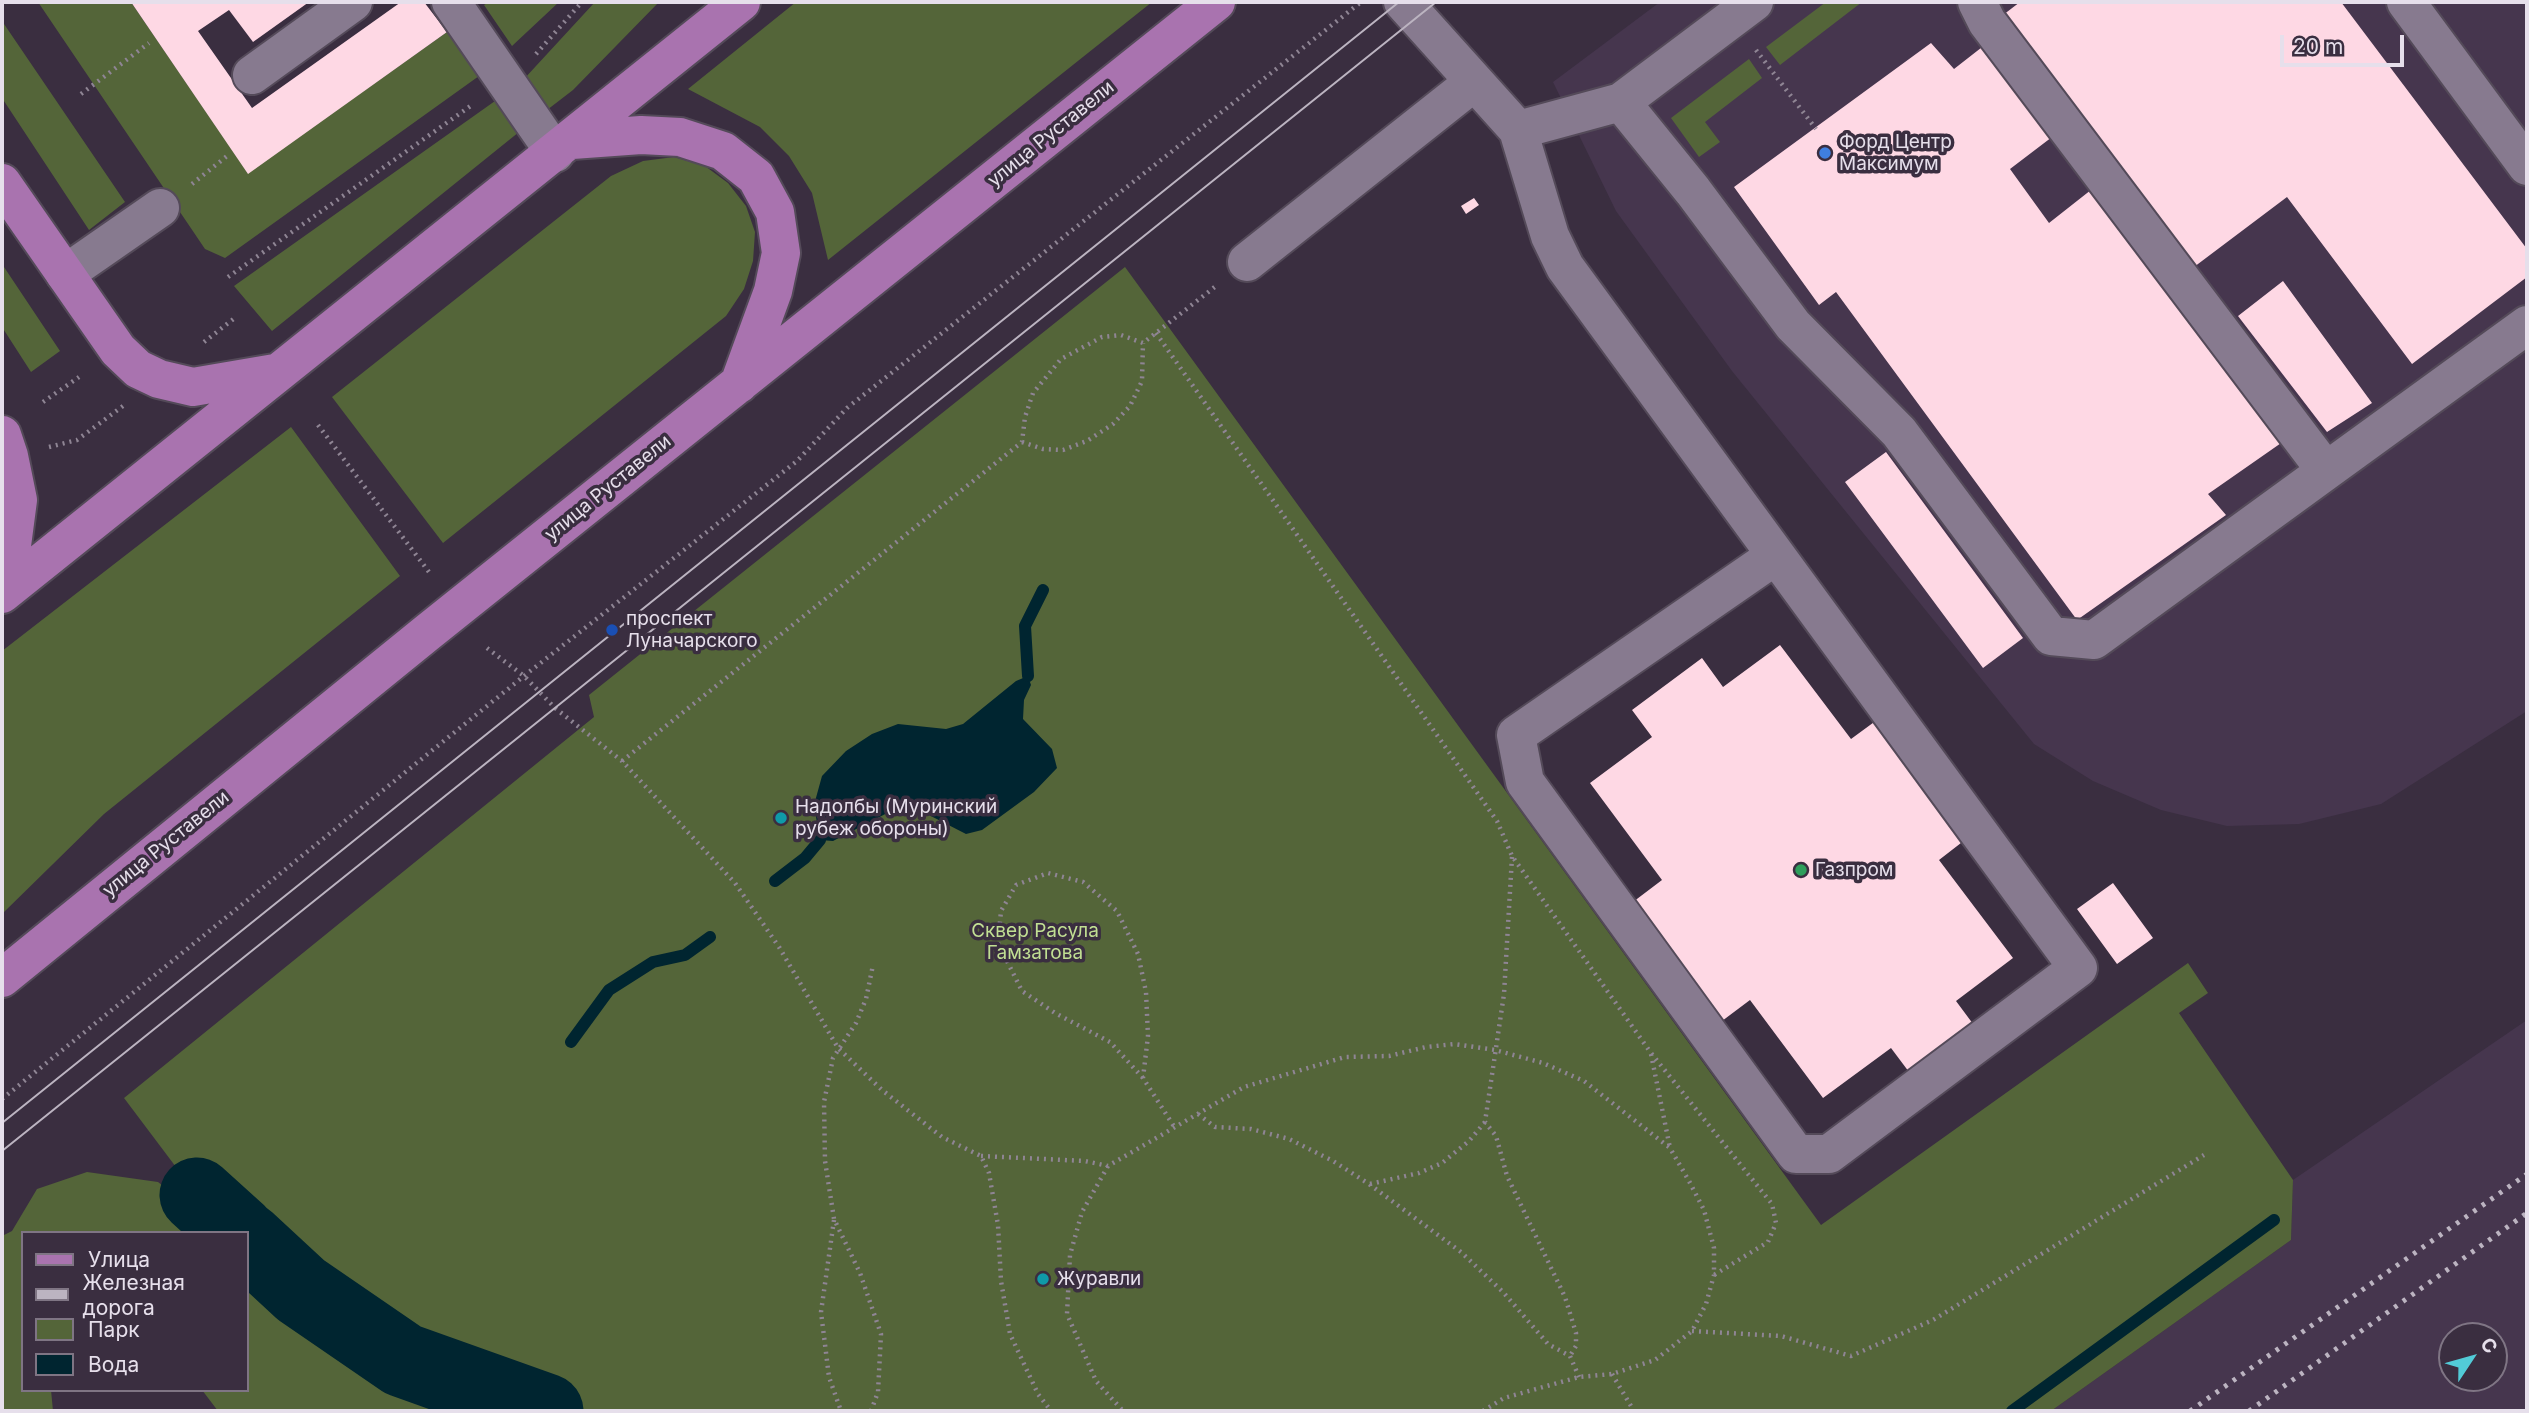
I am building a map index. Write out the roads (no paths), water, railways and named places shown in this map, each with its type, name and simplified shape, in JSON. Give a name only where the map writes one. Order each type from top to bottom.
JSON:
[{"type":"main road","points":[[2,594],[564,147],[741,2]]},
{"type":"main road","name":"улица Руставели","points":[[2,978],[1216,2]]},
{"type":"main road","points":[[564,147],[641,135],[680,137],[723,151],[756,177],[775,212],[781,253],[773,291],[738,384]]},
{"type":"main road","points":[[2,183],[118,350],[138,369],[159,379],[192,387],[278,372]]},
{"type":"main road","points":[[2,435],[18,500],[11,552],[2,576]]},
{"type":"lane","points":[[252,75],[353,2]]},
{"type":"lane","points":[[451,2],[505,81],[564,147]]},
{"type":"lane","points":[[1403,2],[1518,130],[1550,236],[1565,267],[2078,968],[1829,1154],[1796,1154],[1525,782],[1516,735],[1776,556]]},
{"type":"lane","points":[[1977,2],[1987,22],[2326,471]]},
{"type":"lane","points":[[2406,2],[2527,166]]},
{"type":"lane","points":[[1518,130],[1621,102],[1744,10]]},
{"type":"lane","points":[[1247,261],[1474,82]]},
{"type":"lane","points":[[1621,102],[1693,191],[1793,325],[1899,432],[2051,636],[2094,640],[2527,325]]},
{"type":"lane","points":[[65,274],[160,208]]},
{"type":"water","points":[[1028,676],[1031,685],[1024,700],[1023,719],[1052,749],[1057,768],[1034,792],[982,830],[966,834],[925,813],[893,810],[833,841],[820,840],[814,805],[822,776],[846,751],[872,734],[898,724],[946,729],[963,724],[1016,681]]},
{"type":"waterway","points":[[1028,676],[1025,626],[1043,590]]},
{"type":"waterway","points":[[775,881],[805,858],[820,840]]},
{"type":"waterway","points":[[571,1042],[609,990],[653,962],[685,955],[710,937]]},
{"type":"waterway","points":[[197,1195],[237,1231]]},
{"type":"waterway","points":[[2012,1411],[2274,1220]]},
{"type":"waterway","points":[[248,1241],[301,1290],[403,1360],[546,1411]]},
{"type":"tram line","points":[[2,1123],[1399,2]]},
{"type":"tram line","points":[[2,1151],[1436,2]]},
{"type":"railway","points":[[2190,1411],[2527,1174]]},
{"type":"railway","points":[[2249,1411],[2527,1213]]},
{"type":"place","name":"Форд Центр Максимум","points":[[1825,153]]},
{"type":"place","name":"проспект Луначарского","points":[[612,630]]},
{"type":"place","name":"Надолбы (Муринский рубеж обороны)","points":[[781,818]]},
{"type":"place","name":"Газпром","points":[[1801,870]]},
{"type":"place","name":"Журавли","points":[[1043,1279]]},
{"type":"park label","name":"Сквер Расула Гамзатова","points":[[1035,942]]}]
